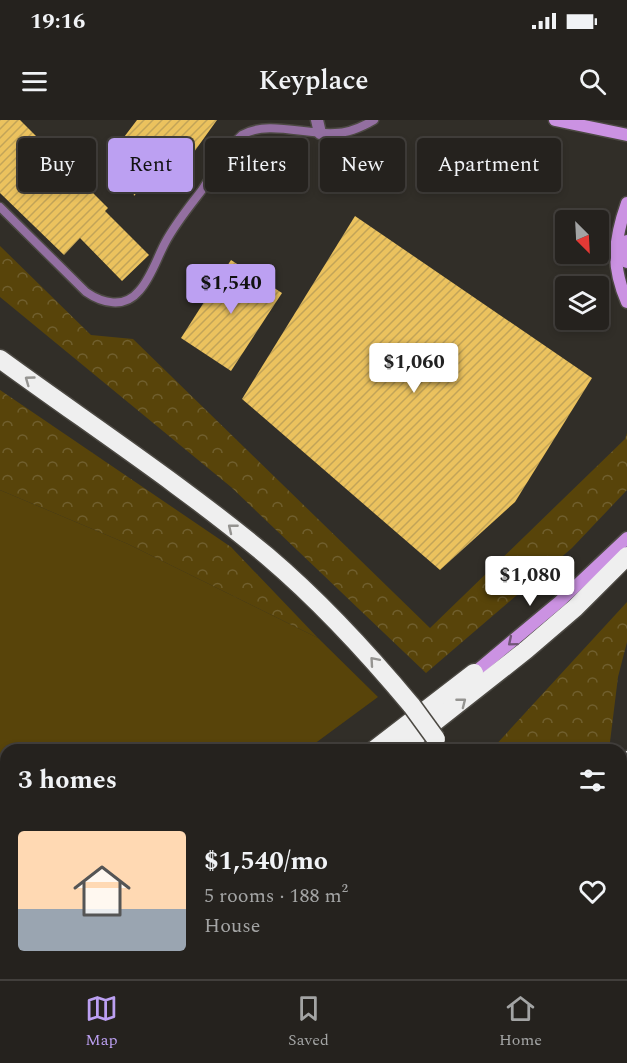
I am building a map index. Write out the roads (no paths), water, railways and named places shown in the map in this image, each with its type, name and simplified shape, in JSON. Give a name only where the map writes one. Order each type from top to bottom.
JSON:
[{"type":"highway","points":[[0,359],[172,482],[268,557],[333,616],[370,656],[412,706],[439,744]]},
{"type":"highway","points":[[407,744],[526,650],[575,608],[627,556]]},
{"type":"highway","points":[[382,744],[474,673]]},
{"type":"main road","points":[[555,120],[627,135]]},
{"type":"main road","points":[[627,203],[618,231],[615,252],[616,270],[627,302]]},
{"type":"main road","points":[[627,241],[627,262]]},
{"type":"main road","points":[[474,673],[559,602],[627,538]]},
{"type":"street","points":[[317,120],[320,133]]},
{"type":"lane","points":[[0,207],[86,292],[99,300],[112,303],[126,301],[139,292],[166,240],[244,133],[262,125],[279,124],[336,134],[356,129],[374,120]]}]
